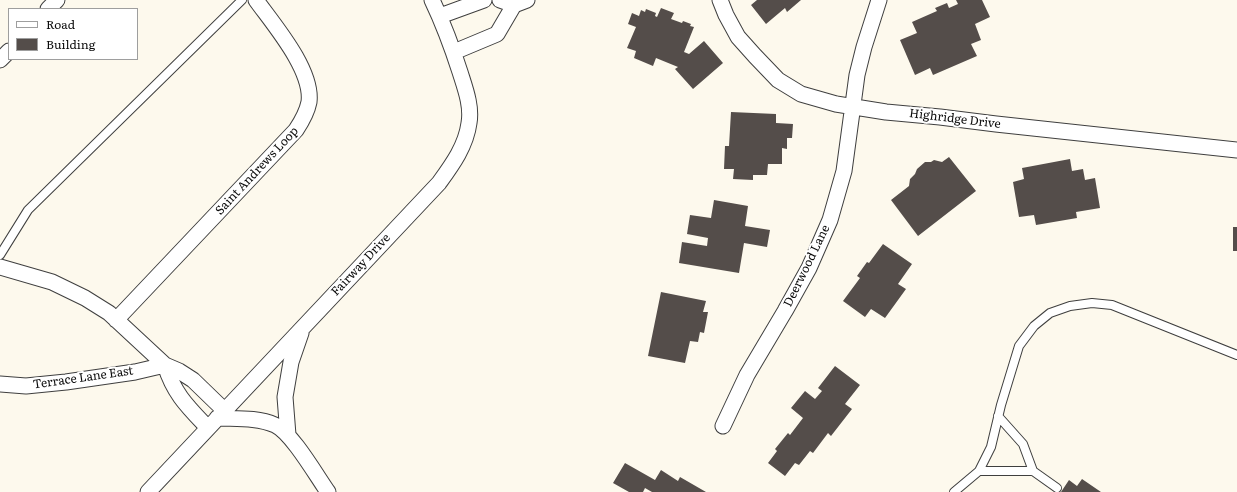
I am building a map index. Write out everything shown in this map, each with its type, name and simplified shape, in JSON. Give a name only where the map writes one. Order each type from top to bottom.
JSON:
[{"type":"street","points":[[49,8],[57,0]]},
{"type":"street","name":"Saint Andrews Loop","points":[[116,320],[296,130],[305,116],[309,102],[308,86],[304,71],[296,56],[256,0]]},
{"type":"street","name":"Fairway Drive","points":[[148,492],[439,183],[454,162],[464,143],[470,122],[468,98],[454,52],[432,0]]},
{"type":"street","points":[[440,16],[484,0]]},
{"type":"street","name":"Highridge Drive","points":[[720,0],[726,15],[738,36],[778,80],[801,94],[836,104],[886,112],[940,116],[1004,125],[1237,150]]},
{"type":"street","name":"Deerwood Lane","points":[[723,426],[747,375],[809,268],[830,220],[844,171],[857,75],[879,0]]},
{"type":"street","points":[[454,52],[497,34],[514,2]]},
{"type":"street","points":[[0,60],[8,52]]},
{"type":"street","points":[[0,267],[52,282],[85,298],[108,313],[165,365],[179,371],[193,380],[217,419]]},
{"type":"street","points":[[288,435],[285,397],[291,362],[303,327]]},
{"type":"street","points":[[165,365],[168,377],[175,391],[183,401],[217,419],[265,422],[275,426],[288,435],[328,492]]},
{"type":"street","name":"Terrace Lane East","points":[[0,384],[26,386],[66,382],[135,372],[165,365]]},
{"type":"lane","points":[[0,255],[28,210],[242,0]]},
{"type":"lane","points":[[954,492],[979,471],[991,447],[998,416],[1019,346],[1034,326],[1050,313],[1070,306],[1092,303],[1112,305],[1237,355]]},
{"type":"lane","points":[[998,416],[1023,444],[1033,471],[1057,488]]},
{"type":"lane","points":[[979,471],[1033,471]]},
{"type":"building","points":[[757,0],[801,0],[787,12],[785,8],[766,24],[751,5]]},
{"type":"building","points":[[956,0],[982,0],[990,17],[975,24],[981,40],[971,44],[977,56],[933,75],[930,68],[915,75],[900,40],[917,33],[912,22],[937,11],[935,8],[947,3],[949,8],[958,4]]},
{"type":"building","points":[[661,8],[674,13],[671,19],[682,23],[683,21],[694,27],[684,52],[689,54],[704,41],[723,63],[693,89],[675,69],[678,67],[656,58],[653,66],[634,58],[636,51],[627,48],[636,27],[628,24],[632,13],[639,16],[641,10],[645,12],[646,9],[656,13],[655,16],[657,17]]},
{"type":"building","points":[[731,112],[776,114],[776,123],[793,124],[792,138],[787,138],[787,149],[782,148],[782,164],[768,164],[767,175],[753,175],[753,180],[733,179],[734,169],[724,169],[725,146],[729,146]]},
{"type":"building","points":[[949,157],[976,191],[918,236],[891,200],[909,186],[910,179],[915,174],[917,169],[925,162],[931,162],[934,160],[942,162]]},
{"type":"building","points":[[1070,159],[1072,171],[1083,169],[1085,180],[1095,178],[1100,208],[1076,212],[1077,218],[1036,225],[1034,215],[1019,217],[1013,182],[1024,179],[1022,168]]},
{"type":"building","points":[[714,200],[748,206],[745,226],[770,230],[767,247],[744,243],[739,273],[679,263],[682,242],[707,246],[708,238],[687,234],[690,215],[711,218]]},
{"type":"building","points":[[1233,227],[1237,227],[1237,251],[1233,251]]},
{"type":"building","points":[[883,244],[912,264],[898,284],[906,289],[885,318],[871,309],[865,317],[843,301],[860,278],[857,276]]},
{"type":"building","points":[[661,292],[706,301],[703,312],[708,312],[704,333],[700,332],[698,342],[690,341],[685,363],[648,356]]},
{"type":"building","points":[[835,366],[860,385],[845,404],[852,409],[831,436],[828,433],[813,453],[810,451],[799,465],[795,463],[785,476],[768,463],[777,451],[775,449],[788,433],[790,435],[803,418],[791,408],[805,391],[815,399],[822,391],[818,388]]},
{"type":"building","points":[[625,463],[655,480],[661,470],[678,481],[680,477],[706,492],[652,492],[645,488],[643,492],[629,492],[613,483]]},
{"type":"building","points":[[1082,479],[1101,492],[1061,492],[1069,480],[1077,486]]}]
